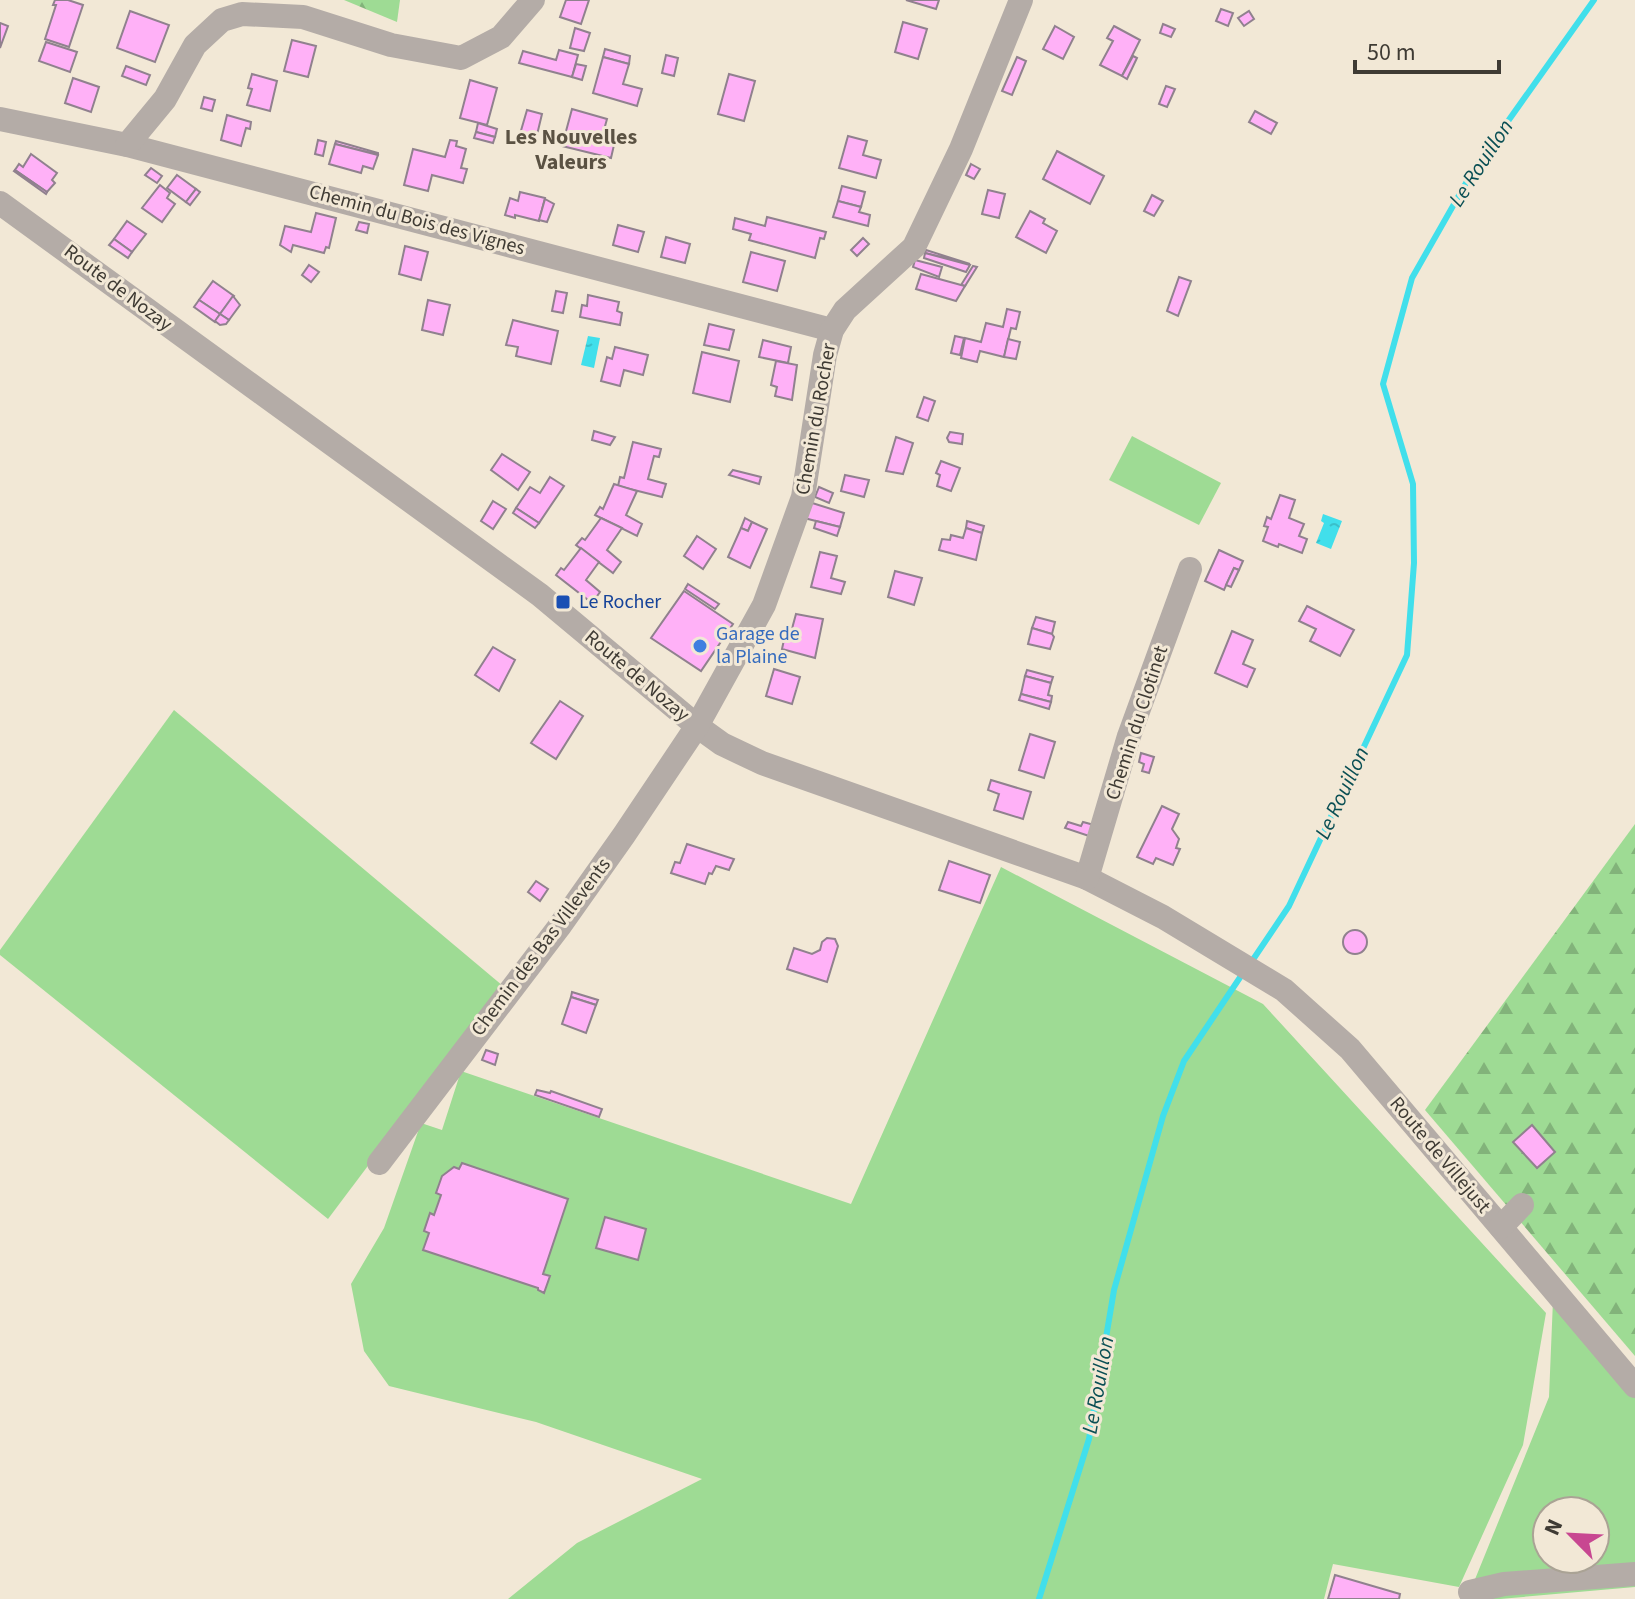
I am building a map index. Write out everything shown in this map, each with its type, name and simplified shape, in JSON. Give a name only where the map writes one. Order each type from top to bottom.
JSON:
[{"type":"street","points":[[127,145],[165,99],[195,45],[222,20],[242,14],[303,17],[391,45],[461,58],[501,37],[533,0]]},
{"type":"street","name":"Chemin du Rocher","points":[[697,726],[764,605],[803,497],[825,355],[832,330],[845,310],[914,247],[961,149],[1021,0]]},
{"type":"street","name":"Chemin du Bois des Vignes","points":[[0,119],[127,145],[832,330]]},
{"type":"street","name":"Route de Nozay","points":[[0,203],[540,595],[722,744],[762,763],[1087,878],[1220,950]]},
{"type":"street","name":"Chemin du Clotinet","points":[[1087,878],[1129,736],[1190,569]]},
{"type":"street","name":"Chemin des Bas Villevents","points":[[379,1163],[559,927],[697,726]]},
{"type":"street","name":"Route de Villejust","points":[[1220,950],[1284,990],[1350,1049],[1635,1386]]},
{"type":"street","points":[[1501,1227],[1522,1205]]},
{"type":"street","points":[[1470,1592],[1504,1584],[1635,1574]]},
{"type":"green space","points":[[344,0],[400,0],[397,22]]},
{"type":"green space","points":[[1132,436],[1221,483],[1199,525],[1109,480]]},
{"type":"green space","points":[[174,710],[503,986],[328,1219],[0,955],[0,950]]},
{"type":"green space","points":[[1635,824],[1635,1356],[1425,1110]]},
{"type":"green space","points":[[1001,867],[1263,1004],[1546,1313],[1523,1445],[1459,1587],[1333,1564],[1324,1599],[508,1599],[577,1543],[702,1479],[536,1422],[389,1386],[364,1351],[351,1284],[384,1228],[421,1123],[442,1130],[461,1071],[851,1204]]},
{"type":"green space","points":[[1553,1300],[1635,1393],[1635,1587],[1467,1599],[1549,1397]]},
{"type":"water","points":[[588,336],[600,338],[594,368],[581,365]]},
{"type":"water","points":[[1323,514],[1342,521],[1331,549],[1316,543],[1324,523],[1321,521]]},
{"type":"building","points":[[55,0],[83,5],[69,47],[45,39]]},
{"type":"building","points":[[566,0],[589,0],[581,24],[560,17]]},
{"type":"building","points":[[906,0],[939,0],[936,9]]},
{"type":"building","points":[[1221,9],[1233,13],[1228,26],[1216,21]]},
{"type":"building","points":[[130,11],[169,25],[155,62],[117,48]]},
{"type":"building","points":[[1249,11],[1254,19],[1244,26],[1238,18]]},
{"type":"building","points":[[903,22],[927,29],[918,59],[895,52]]},
{"type":"building","points":[[0,23],[8,26],[0,48]]},
{"type":"building","points":[[1163,24],[1175,29],[1171,37],[1160,33]]},
{"type":"building","points":[[1055,26],[1074,37],[1063,59],[1043,49]]},
{"type":"building","points":[[1114,26],[1140,40],[1122,76],[1100,65],[1113,41],[1107,38]]},
{"type":"building","points":[[575,28],[590,33],[584,51],[570,48]]},
{"type":"building","points":[[292,40],[316,46],[308,77],[284,71]]},
{"type":"building","points":[[46,42],[77,52],[70,72],[39,61]]},
{"type":"building","points":[[605,49],[630,56],[629,64],[603,57]]},
{"type":"building","points":[[559,50],[578,55],[572,77],[519,63],[523,51],[556,60]]},
{"type":"building","points":[[666,55],[678,58],[674,76],[662,73]]},
{"type":"building","points":[[1133,56],[1137,58],[1127,79],[1122,76]]},
{"type":"building","points":[[603,57],[629,64],[623,84],[642,89],[637,106],[593,93]]},
{"type":"building","points":[[1017,57],[1026,61],[1012,95],[1002,91]]},
{"type":"building","points":[[576,64],[586,66],[582,80],[572,77]]},
{"type":"building","points":[[126,66],[150,75],[146,85],[122,76]]},
{"type":"building","points":[[252,74],[277,81],[270,111],[247,105]]},
{"type":"building","points":[[729,74],[755,81],[744,121],[718,114]]},
{"type":"building","points":[[73,78],[99,87],[91,112],[65,103]]},
{"type":"building","points":[[470,80],[497,88],[487,125],[460,118]]},
{"type":"building","points":[[1166,86],[1175,89],[1167,107],[1159,104]]},
{"type":"building","points":[[204,97],[215,100],[212,111],[201,108]]},
{"type":"building","points":[[572,109],[607,119],[601,141],[614,145],[611,158],[562,146]]},
{"type":"building","points":[[527,110],[542,114],[536,139],[520,134]]},
{"type":"building","points":[[1255,111],[1277,123],[1271,134],[1249,122]]},
{"type":"building","points":[[227,115],[251,122],[241,146],[221,140]]},
{"type":"building","points":[[478,123],[497,129],[495,137],[476,132]]},
{"type":"building","points":[[476,132],[495,137],[493,143],[474,138]]},
{"type":"building","points":[[848,136],[867,141],[863,155],[881,160],[876,178],[839,168]]},
{"type":"building","points":[[318,140],[326,142],[323,156],[315,154]]},
{"type":"building","points":[[450,140],[457,141],[456,146],[466,149],[461,168],[467,169],[463,183],[432,175],[428,191],[404,185],[413,149],[445,157]]},
{"type":"building","points":[[336,141],[378,153],[378,155],[335,144]]},
{"type":"building","points":[[335,144],[378,155],[373,169],[363,166],[361,173],[329,164]]},
{"type":"building","points":[[1057,151],[1104,176],[1090,204],[1043,179]]},
{"type":"building","points":[[31,154],[57,173],[52,180],[55,183],[47,192],[15,170],[19,164],[23,167]]},
{"type":"building","points":[[971,164],[980,169],[974,179],[966,175]]},
{"type":"building","points":[[151,168],[162,176],[157,183],[145,175]]},
{"type":"building","points":[[14,171],[47,192],[46,194]]},
{"type":"building","points":[[177,175],[196,189],[186,202],[167,188]]},
{"type":"building","points":[[160,185],[170,193],[167,198],[175,204],[162,222],[142,208]]},
{"type":"building","points":[[842,186],[865,192],[861,207],[838,201]]},
{"type":"building","points":[[196,189],[200,192],[190,205],[186,202]]},
{"type":"building","points":[[988,190],[1005,194],[999,218],[982,214]]},
{"type":"building","points":[[520,192],[545,198],[539,221],[505,215],[510,198],[518,201]]},
{"type":"building","points":[[1152,195],[1163,201],[1154,216],[1144,211]]},
{"type":"building","points":[[545,199],[554,204],[547,222],[539,220]]},
{"type":"building","points":[[838,201],[861,207],[859,212],[870,215],[868,226],[833,217]]},
{"type":"building","points":[[1030,211],[1045,219],[1043,223],[1057,231],[1046,253],[1016,237]]},
{"type":"building","points":[[316,213],[336,218],[329,248],[326,247],[324,253],[293,245],[291,252],[280,245],[285,226],[311,232]]},
{"type":"building","points":[[767,217],[826,232],[824,239],[820,238],[815,258],[749,240],[751,234],[733,229],[735,218],[765,226]]},
{"type":"building","points":[[127,221],[146,234],[132,252],[114,239]]},
{"type":"building","points":[[359,222],[369,224],[367,233],[356,230]]},
{"type":"building","points":[[618,225],[644,232],[638,252],[613,245]]},
{"type":"building","points":[[666,237],[690,244],[685,263],[661,257]]},
{"type":"building","points":[[863,238],[869,244],[857,256],[851,250]]},
{"type":"building","points":[[114,239],[132,252],[128,258],[109,245]]},
{"type":"building","points":[[405,246],[428,252],[421,280],[399,274]]},
{"type":"building","points":[[926,250],[970,264],[925,253]]},
{"type":"building","points":[[751,252],[785,261],[777,291],[743,282]]},
{"type":"building","points":[[925,253],[970,265],[966,272],[924,258]]},
{"type":"building","points":[[915,260],[942,267],[939,277],[913,267]]},
{"type":"building","points":[[309,265],[319,272],[311,282],[302,275]]},
{"type":"building","points":[[973,266],[977,267],[965,286],[961,285]]},
{"type":"building","points":[[921,274],[965,286],[956,301],[916,289]]},
{"type":"building","points":[[1179,277],[1191,281],[1178,316],[1167,311]]},
{"type":"building","points":[[213,281],[234,296],[220,314],[199,300]]},
{"type":"building","points":[[556,291],[567,293],[563,313],[552,311]]},
{"type":"building","points":[[588,295],[619,302],[617,311],[622,313],[620,325],[580,317],[582,305],[587,306]]},
{"type":"building","points":[[233,296],[240,305],[229,320],[220,314]]},
{"type":"building","points":[[199,300],[220,314],[215,322],[194,307]]},
{"type":"building","points":[[428,300],[450,305],[443,335],[422,330]]},
{"type":"building","points":[[1007,309],[1020,312],[1016,329],[1011,328],[1004,357],[980,351],[977,362],[961,358],[965,338],[981,342],[986,323],[1003,327]]},
{"type":"building","points":[[220,314],[229,320],[226,324],[220,325],[215,321]]},
{"type":"building","points":[[513,320],[558,331],[551,364],[516,356],[518,347],[506,345]]},
{"type":"building","points":[[709,324],[734,330],[729,350],[704,345]]},
{"type":"building","points":[[955,336],[964,338],[960,355],[951,353]]},
{"type":"building","points":[[1008,339],[1020,342],[1016,359],[1004,357]]},
{"type":"building","points":[[763,340],[791,347],[788,363],[759,357]]},
{"type":"building","points":[[615,347],[648,355],[643,375],[624,370],[620,386],[601,381],[607,357],[612,359]]},
{"type":"building","points":[[702,352],[739,361],[730,402],[693,393]]},
{"type":"building","points":[[776,361],[797,365],[792,400],[775,396],[777,387],[771,385]]},
{"type":"building","points":[[924,397],[935,401],[928,421],[917,417]]},
{"type":"building","points":[[594,431],[615,437],[610,445],[592,440]]},
{"type":"building","points":[[950,432],[963,434],[962,444],[949,442]]},
{"type":"building","points":[[896,437],[913,443],[903,474],[886,471]]},
{"type":"building","points":[[633,442],[661,449],[659,457],[654,456],[648,479],[666,484],[662,497],[618,486],[620,477],[624,478]]},
{"type":"building","points":[[502,454],[530,472],[518,490],[491,470]]},
{"type":"building","points":[[941,461],[960,468],[951,491],[937,486],[940,475],[936,473]]},
{"type":"building","points":[[733,470],[761,477],[759,484],[729,475]]},
{"type":"building","points":[[845,475],[869,480],[864,497],[841,491]]},
{"type":"building","points":[[550,477],[564,486],[539,523],[516,508],[530,487],[540,493]]},
{"type":"building","points":[[614,484],[637,491],[626,515],[642,524],[637,536],[595,515],[600,507],[603,509]]},
{"type":"building","points":[[819,487],[833,493],[829,503],[815,497]]},
{"type":"building","points":[[1280,495],[1295,500],[1289,518],[1304,524],[1299,536],[1307,539],[1302,553],[1263,541],[1268,527],[1264,526],[1267,517],[1271,519]]},
{"type":"building","points":[[493,501],[506,509],[493,529],[481,521]]},
{"type":"building","points":[[809,502],[844,513],[840,527],[804,518]]},
{"type":"building","points":[[516,508],[539,523],[535,528],[513,513]]},
{"type":"building","points":[[601,518],[622,528],[607,550],[621,562],[613,573],[576,545],[582,538],[585,540]]},
{"type":"building","points":[[745,518],[752,522],[748,531],[741,528]]},
{"type":"building","points":[[816,521],[840,527],[837,536],[814,528]]},
{"type":"building","points":[[967,521],[984,526],[982,533],[966,528]]},
{"type":"building","points":[[752,522],[767,529],[750,568],[728,557],[741,528],[748,531]]},
{"type":"building","points":[[966,528],[982,533],[976,560],[939,550],[942,539],[950,540],[951,535],[963,538]]},
{"type":"building","points":[[697,536],[716,549],[703,569],[684,556]]},
{"type":"building","points":[[581,548],[599,562],[586,580],[600,592],[592,603],[556,575],[561,568],[564,570]]},
{"type":"building","points":[[1219,550],[1243,561],[1239,570],[1234,568],[1224,590],[1205,581]]},
{"type":"building","points":[[820,552],[837,556],[831,578],[845,582],[841,594],[811,587]]},
{"type":"building","points":[[1234,568],[1239,570],[1231,587],[1226,585]]},
{"type":"building","points":[[895,571],[922,578],[914,605],[888,597]]},
{"type":"building","points":[[688,584],[719,604],[715,609],[685,589]]},
{"type":"building","points":[[684,591],[733,624],[701,671],[651,638]]},
{"type":"building","points":[[1307,606],[1354,630],[1340,656],[1310,641],[1316,629],[1299,621]]},
{"type":"building","points":[[796,614],[823,619],[815,658],[782,649],[785,635],[790,636]]},
{"type":"building","points":[[1036,617],[1055,622],[1052,634],[1032,628]]},
{"type":"building","points":[[1032,628],[1052,634],[1050,649],[1028,644]]},
{"type":"building","points":[[1232,631],[1253,640],[1243,664],[1255,669],[1247,687],[1215,673]]},
{"type":"building","points":[[493,647],[515,660],[499,691],[475,675]]},
{"type":"building","points":[[774,669],[800,677],[792,704],[766,696]]},
{"type":"building","points":[[1027,670],[1053,677],[1051,683],[1025,676]]},
{"type":"building","points":[[1025,676],[1051,683],[1048,695],[1052,696],[1051,702],[1021,694]]},
{"type":"building","points":[[1021,694],[1051,702],[1049,709],[1019,700]]},
{"type":"building","points":[[560,701],[583,716],[556,759],[531,743]]},
{"type":"building","points":[[1030,734],[1055,742],[1044,778],[1019,770]]},
{"type":"building","points":[[1141,753],[1154,757],[1149,773],[1142,771],[1144,764],[1139,762]]},
{"type":"building","points":[[991,780],[1031,792],[1023,819],[994,810],[999,794],[988,790]]},
{"type":"building","points":[[1162,806],[1179,814],[1172,829],[1179,839],[1176,848],[1180,849],[1173,865],[1156,858],[1153,864],[1137,857]]},
{"type":"building","points":[[1068,822],[1081,826],[1083,822],[1094,825],[1089,836],[1065,828]]},
{"type":"building","points":[[687,844],[734,859],[729,870],[716,866],[705,884],[671,873],[675,862],[680,863]]},
{"type":"building","points":[[949,861],[990,875],[980,903],[939,890]]},
{"type":"building","points":[[536,881],[548,889],[540,901],[528,892]]},
{"type":"building","points":[[1355,930],[1364,933],[1367,942],[1364,951],[1355,954],[1346,951],[1343,942],[1346,933]]},
{"type":"building","points":[[827,938],[835,939],[838,946],[827,982],[787,969],[794,948],[812,954],[820,950]]},
{"type":"building","points":[[572,992],[598,1000],[596,1005],[571,997]]},
{"type":"building","points":[[571,997],[596,1005],[586,1033],[562,1024]]},
{"type":"building","points":[[486,1050],[498,1054],[495,1065],[482,1060]]},
{"type":"building","points":[[537,1090],[551,1091],[602,1109],[599,1117],[535,1095]]},
{"type":"building","points":[[1532,1125],[1555,1152],[1537,1168],[1513,1142]]},
{"type":"building","points":[[462,1163],[568,1199],[543,1274],[550,1276],[544,1293],[538,1288],[423,1250],[429,1233],[424,1231],[441,1195],[436,1193],[442,1176],[454,1167],[459,1169]]},
{"type":"building","points":[[605,1217],[646,1229],[638,1260],[596,1248]]},
{"type":"building","points":[[1335,1575],[1400,1594],[1399,1599],[1328,1599]]},
{"type":"waterway","name":"Le Rouillon","points":[[1250,964],[1289,906],[1407,655],[1414,563],[1413,484],[1383,384],[1412,278],[1474,169],[1594,0]]},
{"type":"waterway","name":"Le Rouillon","points":[[1039,1599],[1089,1439],[1114,1290],[1163,1116],[1184,1061],[1243,973]]},
{"type":"place","name":"Le Rocher","points":[[563,602]]},
{"type":"place","name":"Garage de la Plaine","points":[[700,646]]},
{"type":"district","name":"Les Nouvelles Valeurs","points":[[571,150]]}]
